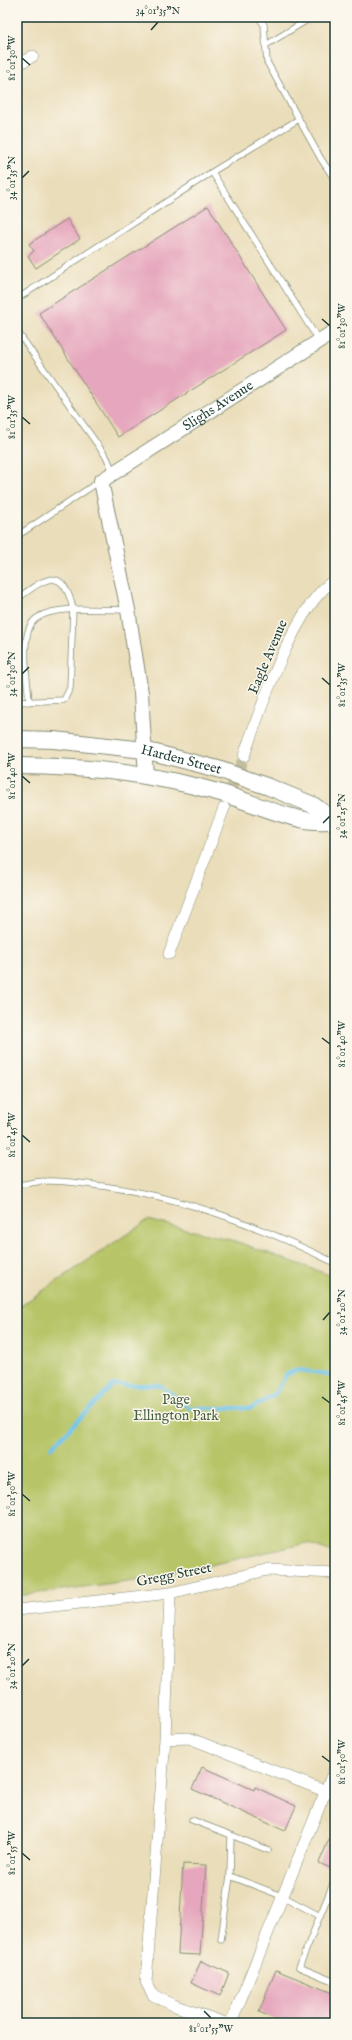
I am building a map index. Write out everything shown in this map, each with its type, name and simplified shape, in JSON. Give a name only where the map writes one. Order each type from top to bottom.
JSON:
[{"type":"main road","name":"Harden Street","points":[[17,739],[54,740],[144,750],[218,769],[269,787],[313,805],[335,821]]},
{"type":"main road","name":"Harden Street","points":[[17,766],[48,766],[146,776],[221,793],[305,820],[335,821]]},
{"type":"street","points":[[17,65],[33,56]]},
{"type":"street","name":"Slighs Avenue","points":[[101,480],[335,331]]},
{"type":"street","points":[[101,480],[128,610],[141,693],[146,776]]},
{"type":"street","name":"Eagle Avenue","points":[[244,756],[280,664],[301,617],[325,585],[335,580]]},
{"type":"street","points":[[169,954],[223,811]]},
{"type":"street","name":"Gregg Street","points":[[17,1610],[170,1593],[267,1570],[335,1573]]},
{"type":"street","points":[[170,1593],[165,1739],[146,1982],[153,1995],[173,2005],[225,2023]]},
{"type":"street","points":[[165,1739],[189,1738],[330,1793]]},
{"type":"street","points":[[231,2023],[282,1896],[330,1793],[335,1768]]},
{"type":"lane","points":[[259,17],[264,25],[267,62],[335,180]]},
{"type":"lane","points":[[266,45],[312,17]]},
{"type":"lane","points":[[17,299],[212,172],[299,119]]},
{"type":"lane","points":[[212,172],[319,342]]},
{"type":"lane","points":[[17,331],[107,458],[114,472]]},
{"type":"lane","name":"Slighs Avenue","points":[[17,536],[101,480]]},
{"type":"lane","points":[[17,599],[36,585],[51,579],[59,581],[66,587],[73,609],[70,688],[64,700],[17,702]]},
{"type":"lane","points":[[29,702],[25,637],[35,619],[46,613],[73,609],[128,610]]},
{"type":"lane","points":[[17,1185],[47,1181],[77,1183],[148,1193],[199,1207],[238,1221],[335,1262]]},
{"type":"lane","points":[[192,1820],[268,1850]]},
{"type":"lane","points":[[221,1940],[230,1876],[231,1835]]},
{"type":"lane","points":[[230,1876],[282,1896],[320,1916]]},
{"type":"lane","points":[[335,1879],[299,1967],[335,1982]]},
{"type":"green space","name":"Page Ellington Park","points":[[148,1220],[232,1240],[335,1277],[335,1553],[307,1543],[157,1577],[17,1596],[17,1308]]},
{"type":"building","points":[[208,206],[286,330],[118,437],[39,313]]},
{"type":"building","points":[[67,219],[80,239],[36,268],[28,256],[34,251],[29,244]]},
{"type":"building","points":[[202,1767],[254,1790],[255,1787],[296,1806],[285,1831],[192,1789]]},
{"type":"building","points":[[335,1825],[335,1870],[319,1863]]},
{"type":"building","points":[[183,1864],[206,1865],[200,1955],[178,1954]]},
{"type":"building","points":[[201,1961],[229,1973],[220,1996],[191,1983]]},
{"type":"building","points":[[276,1970],[335,1994],[335,2023],[285,2023],[259,2012]]},
{"type":"waterway","points":[[51,1448],[113,1385],[160,1385],[190,1408],[252,1408],[275,1394],[287,1374],[298,1370],[335,1375]]},
{"type":"tunnel","points":[[226,802],[244,756]]}]
